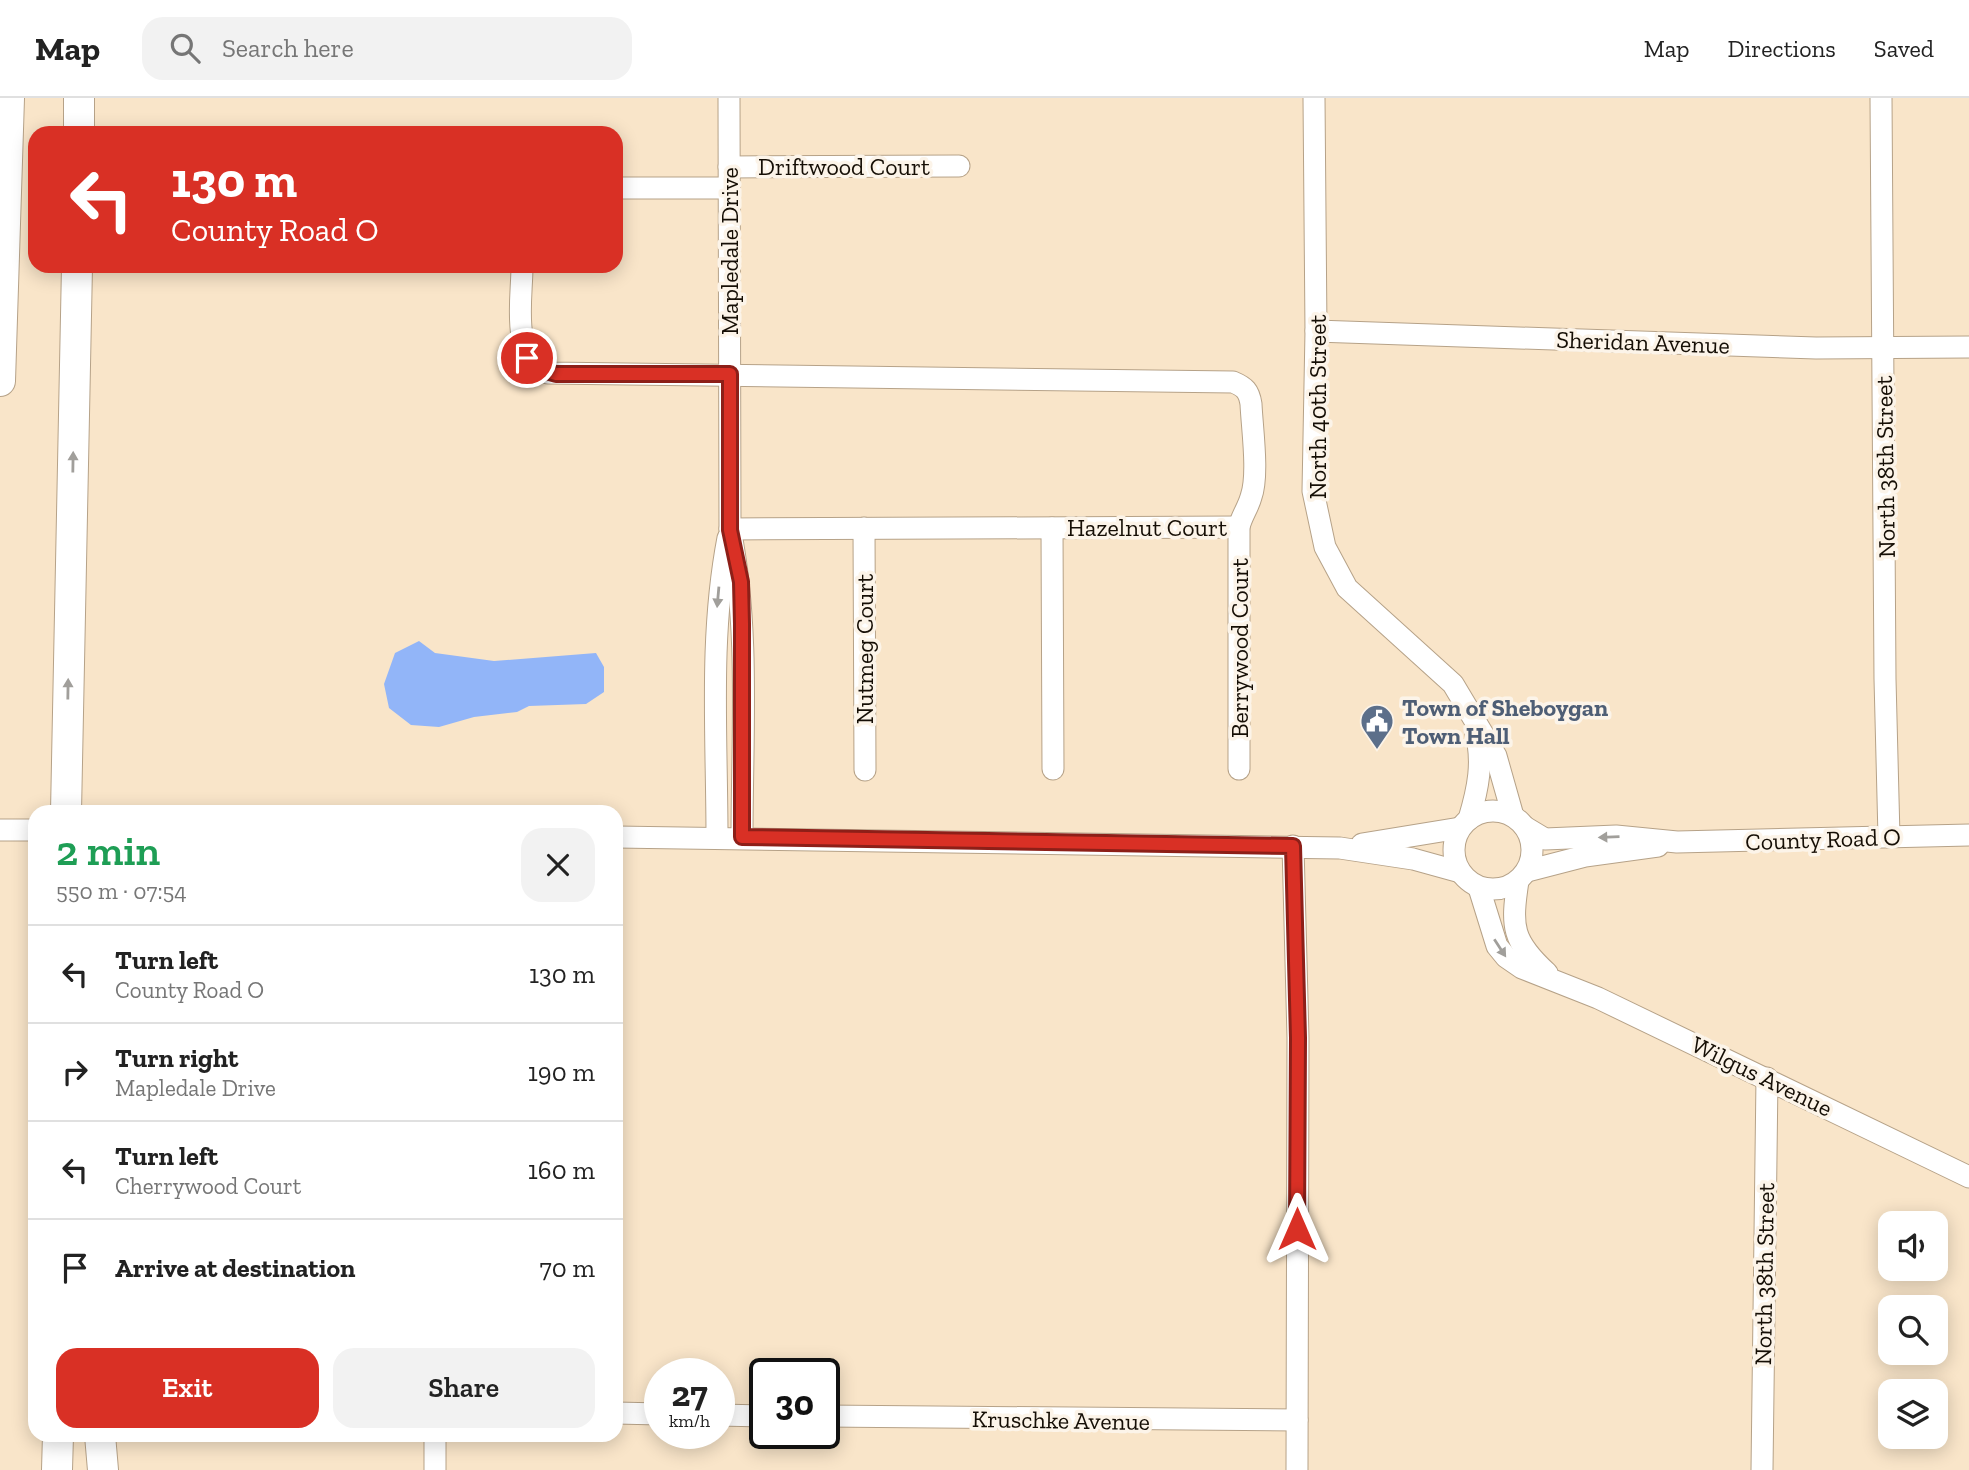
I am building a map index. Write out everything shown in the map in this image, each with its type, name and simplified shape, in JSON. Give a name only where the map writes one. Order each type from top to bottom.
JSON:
[{"type":"highway","points":[[0,381],[9,98]]},
{"type":"highway","points":[[79,98],[79,126]]},
{"type":"highway","points":[[66,805],[77,273]]},
{"type":"highway","points":[[57,1470],[58,1442]]},
{"type":"highway","points":[[101,1442],[103,1470]]},
{"type":"street","name":"Mapledale Drive","points":[[718,837],[715,634],[719,587],[730,530],[729,98]]},
{"type":"street","name":"North 40th Street","points":[[1314,98],[1316,331],[1313,491],[1325,547],[1347,588],[1453,684],[1472,718],[1487,737],[1519,822]]},
{"type":"street","name":"North 38th Street","points":[[1881,98],[1885,679],[1889,837]]},
{"type":"street","name":"Driftwood Court","points":[[623,187],[729,177],[959,166]]},
{"type":"street","points":[[522,273],[522,347],[536,368],[556,374],[730,374]]},
{"type":"street","name":"Sheridan Avenue","points":[[1316,331],[1884,348],[1969,347]]},
{"type":"street","name":"Hazelnut Court","points":[[730,374],[1233,382],[1249,391],[1254,480],[1251,497],[1243,510],[1239,527],[730,530]]},
{"type":"street","name":"Berrywood Court","points":[[1239,527],[1239,769]]},
{"type":"street","name":"Nutmeg Court","points":[[863,528],[865,770]]},
{"type":"street","points":[[1052,528],[1053,769]]},
{"type":"street","name":"Mapledale Drive","points":[[730,530],[741,582],[742,837]]},
{"type":"street","points":[[1460,872],[1453,850],[1464,824],[1480,765],[1472,718]]},
{"type":"street","points":[[623,837],[1340,848],[1413,859],[1460,872],[1479,888],[1506,888],[1522,876],[1532,849],[1519,822],[1490,811],[1464,824],[1340,848]]},
{"type":"street","name":"County Road O","points":[[1519,822],[1545,839],[1616,836],[1677,842],[1969,835]]},
{"type":"street","points":[[0,830],[28,830]]},
{"type":"street","name":"County Road O","points":[[1522,876],[1585,856],[1625,853],[1677,842]]},
{"type":"street","points":[[1293,846],[1298,1038],[1297,1470]]},
{"type":"street","name":"Wilgus Avenue","points":[[1522,876],[1513,910],[1516,935],[1528,956],[1554,979]]},
{"type":"street","name":"Wilgus Avenue","points":[[1479,888],[1490,929],[1501,952],[1522,968],[1554,979],[1767,1078],[1969,1177]]},
{"type":"street","name":"North 38th Street","points":[[1762,1470],[1767,1078]]},
{"type":"street","points":[[623,1413],[644,1414]]},
{"type":"street","name":"Kruschke Avenue","points":[[840,1416],[1297,1420]]},
{"type":"street","points":[[435,1442],[435,1470]]},
{"type":"water","points":[[419,641],[435,653],[494,661],[596,653],[604,667],[604,692],[586,704],[529,706],[517,712],[474,717],[439,727],[411,725],[389,708],[384,684],[395,653]]},
{"type":"place","name":"Town of Sheboygan Town Hall","points":[[1377,751]]},
{"type":"route","points":[[527,358],[536,368],[556,374],[730,374],[730,530],[741,582],[742,837],[1293,846],[1293,933],[1298,1038],[1297,1229]]}]
